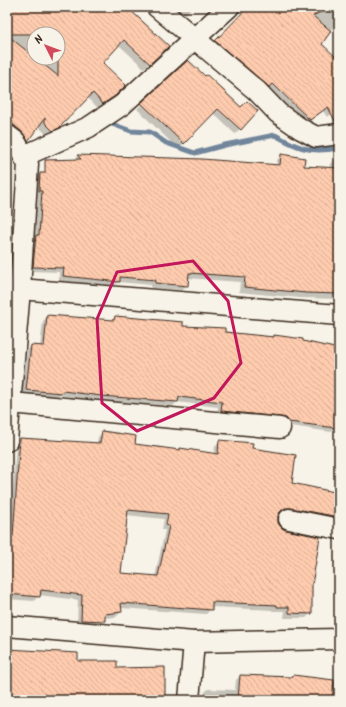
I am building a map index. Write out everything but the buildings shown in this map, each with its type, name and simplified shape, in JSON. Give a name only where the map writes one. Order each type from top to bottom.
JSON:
[{"type":"street","points":[[157,7],[257,91],[278,113],[300,129],[316,137],[339,134]]},
{"type":"street","points":[[24,156],[89,127],[122,105],[229,7]]},
{"type":"street","points":[[7,135],[15,141],[28,164],[14,288],[11,404],[7,441]]},
{"type":"street","points":[[14,288],[339,315]]},
{"type":"street","points":[[11,404],[280,428]]},
{"type":"street","points":[[289,519],[339,529]]},
{"type":"street","points":[[7,626],[194,642],[339,639]]},
{"type":"street","points":[[189,700],[194,642]]},
{"type":"highlighted area","points":[[193,261],[228,301],[241,363],[214,398],[137,431],[102,403],[97,319],[117,272]]},
{"type":"waterway","points":[[105,124],[112,124],[131,131],[150,132],[166,143],[195,153],[225,145],[275,135],[291,144],[306,149],[320,150],[339,148]]}]
